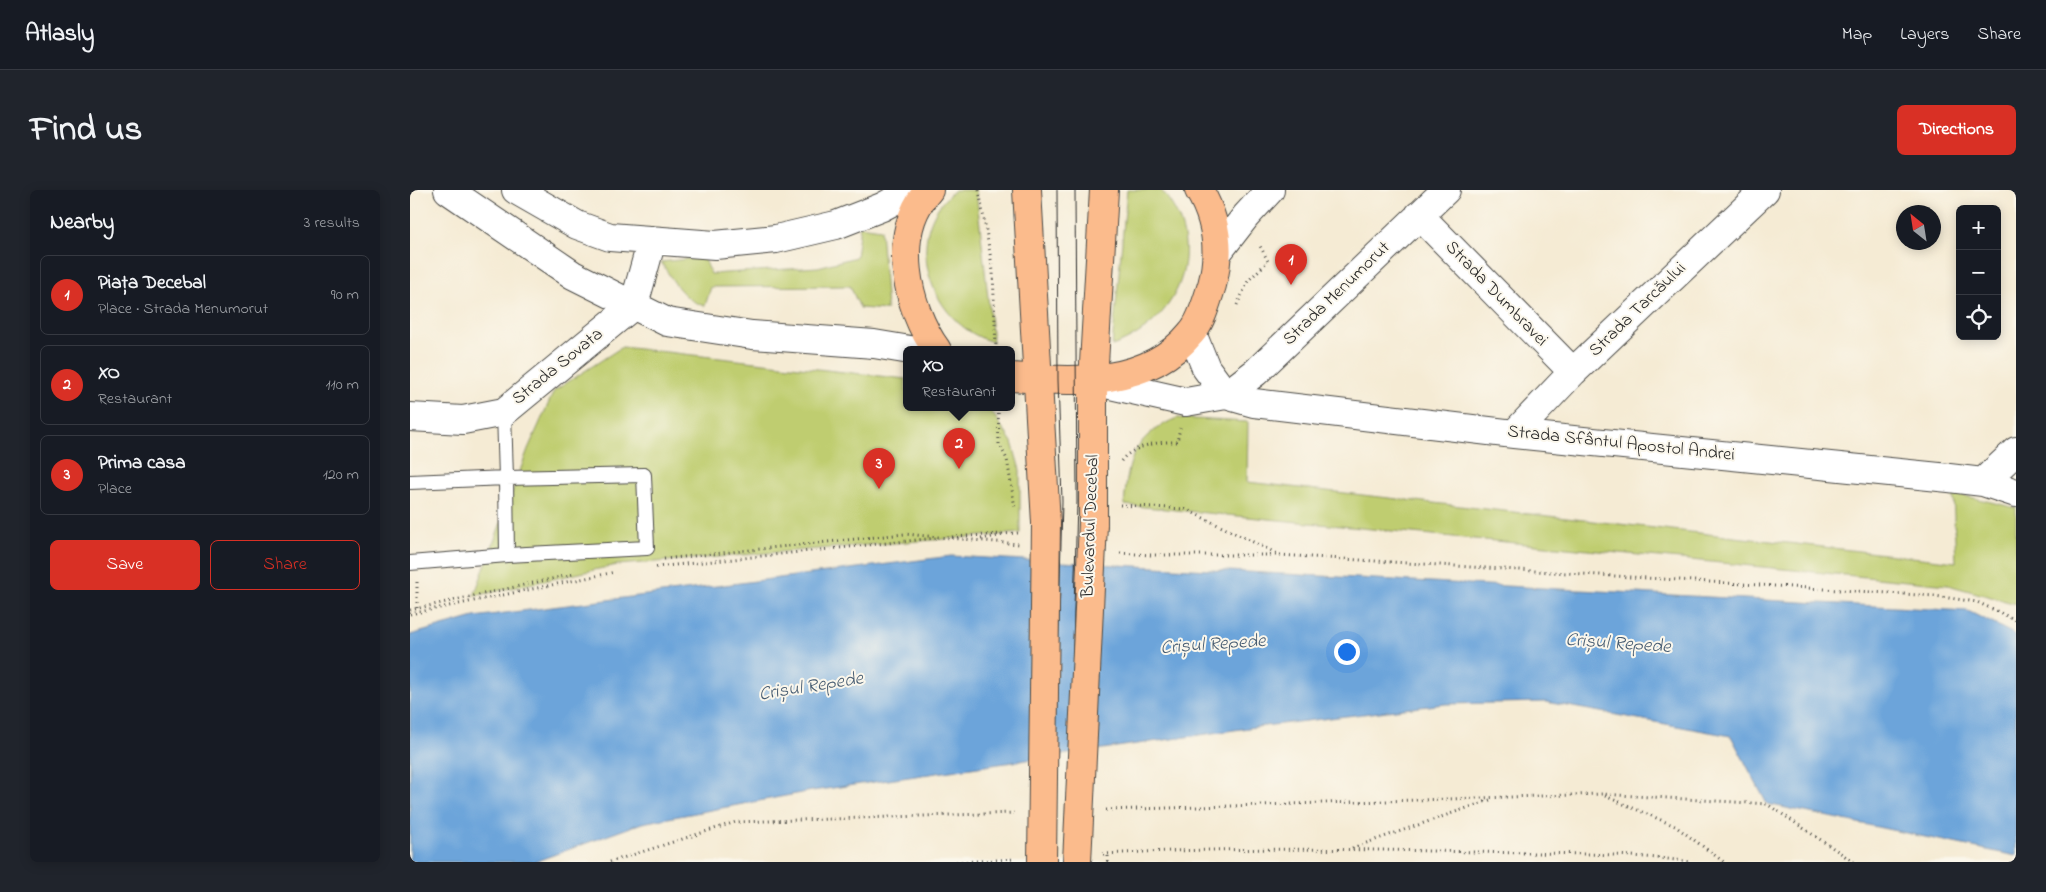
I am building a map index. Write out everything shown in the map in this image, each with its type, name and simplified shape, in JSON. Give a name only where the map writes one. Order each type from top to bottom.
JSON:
[{"type":"main road","points":[[929,190],[916,209],[908,234],[907,254],[909,282],[916,313],[926,335],[934,346]]},
{"type":"main road","points":[[1028,190],[1024,378],[1046,523],[1032,860]]},
{"type":"main road","name":"Bulevardul Decebal","points":[[1088,858],[1094,514],[1093,381],[1104,190]]},
{"type":"main road","points":[[1024,378],[1093,381],[1147,367],[1169,354],[1192,333],[1208,297],[1218,252],[1212,216],[1199,190]]},
{"type":"street","points":[[448,190],[573,275],[667,322],[714,330],[874,344],[903,349]]},
{"type":"street","points":[[516,190],[577,225],[610,237],[715,245],[776,239],[836,225],[882,207],[914,190]]},
{"type":"street","points":[[1218,252],[1246,216],[1270,190]]},
{"type":"street","name":"Strada Menumorut","points":[[1226,394],[1256,372],[1446,190]]},
{"type":"street","name":"Strada Tarcăului","points":[[1514,434],[1573,372],[1765,190]]},
{"type":"street","name":"Strada Dumbravei","points":[[1419,215],[1573,372]]},
{"type":"street","points":[[634,305],[652,240]]},
{"type":"street","name":"Strada Sovata","points":[[410,417],[463,420],[504,412],[634,305]]},
{"type":"street","points":[[1192,333],[1206,368],[1226,394]]},
{"type":"street","name":"Strada Sfântul Apostol Andrei","points":[[1093,381],[1186,402],[1226,394],[1254,402],[1514,434],[1984,482],[2016,494]]},
{"type":"street","points":[[1984,482],[2016,451]]},
{"type":"lane","points":[[504,412],[507,556]]},
{"type":"lane","points":[[410,482],[644,475],[647,548],[410,563]]},
{"type":"path","points":[[979,190],[993,270],[996,346]]},
{"type":"path","points":[[998,411],[999,444],[1007,459],[1017,516]]},
{"type":"path","points":[[1094,514],[1185,509],[1279,555]]},
{"type":"path","points":[[1018,525],[1020,533]]},
{"type":"path","points":[[649,568],[943,538],[1020,533]]},
{"type":"path","points":[[975,540],[1020,533]]},
{"type":"path","points":[[904,534],[1024,545]]},
{"type":"path","points":[[1112,553],[1151,555],[1279,555],[1934,596],[1977,602],[2016,620]]},
{"type":"path","points":[[410,614],[620,571]]},
{"type":"path","points":[[1602,794],[1675,826],[1724,862]]},
{"type":"path","points":[[1102,810],[1602,794],[1767,804],[1854,862]]},
{"type":"path","points":[[1349,849],[1495,798]]},
{"type":"path","points":[[610,862],[736,822],[1023,813]]},
{"type":"path","points":[[1088,858],[1108,854],[1282,848],[1614,855],[1692,862]]},
{"type":"path","points":[[1108,854],[1108,862]]},
{"type":"path","points":[[956,862],[1032,860]]},
{"type":"green space","points":[[955,190],[976,190],[993,342],[971,332],[953,317],[939,298],[929,276],[926,253],[928,230],[938,208]]},
{"type":"green space","points":[[1127,190],[1161,190],[1176,212],[1184,235],[1185,258],[1180,281],[1170,302],[1155,320],[1135,335],[1112,346]]},
{"type":"green space","points":[[860,226],[881,229],[887,310],[860,308],[850,286],[711,287],[705,306],[684,294],[661,262],[704,257],[711,274],[818,267],[856,257]]},
{"type":"green space","points":[[622,347],[903,379],[903,411],[991,411],[1012,442],[1020,470],[1020,533],[617,565],[474,596],[528,449],[554,391]]},
{"type":"green space","points":[[1177,418],[1248,422],[1247,482],[1956,562],[1953,493],[2016,508],[2016,604],[1948,585],[1124,505],[1128,475],[1135,452],[1150,433]]},
{"type":"water","name":"Crișul Repede","points":[[951,556],[1968,611],[2016,635],[2016,856],[1767,804],[1731,736],[1546,702],[1445,704],[1248,728],[812,791],[642,823],[534,862],[410,862],[410,635],[474,617]]},
{"type":"tram line","points":[[1053,862],[1062,501],[1058,380],[1057,190]]},
{"type":"tram line","points":[[1067,862],[1077,502],[1075,190]]},
{"type":"place","name":"Piața Decebal","points":[[1291,285]]},
{"type":"place","name":"XO","points":[[959,469]]},
{"type":"place","name":"Prima casa","points":[[879,489]]}]
